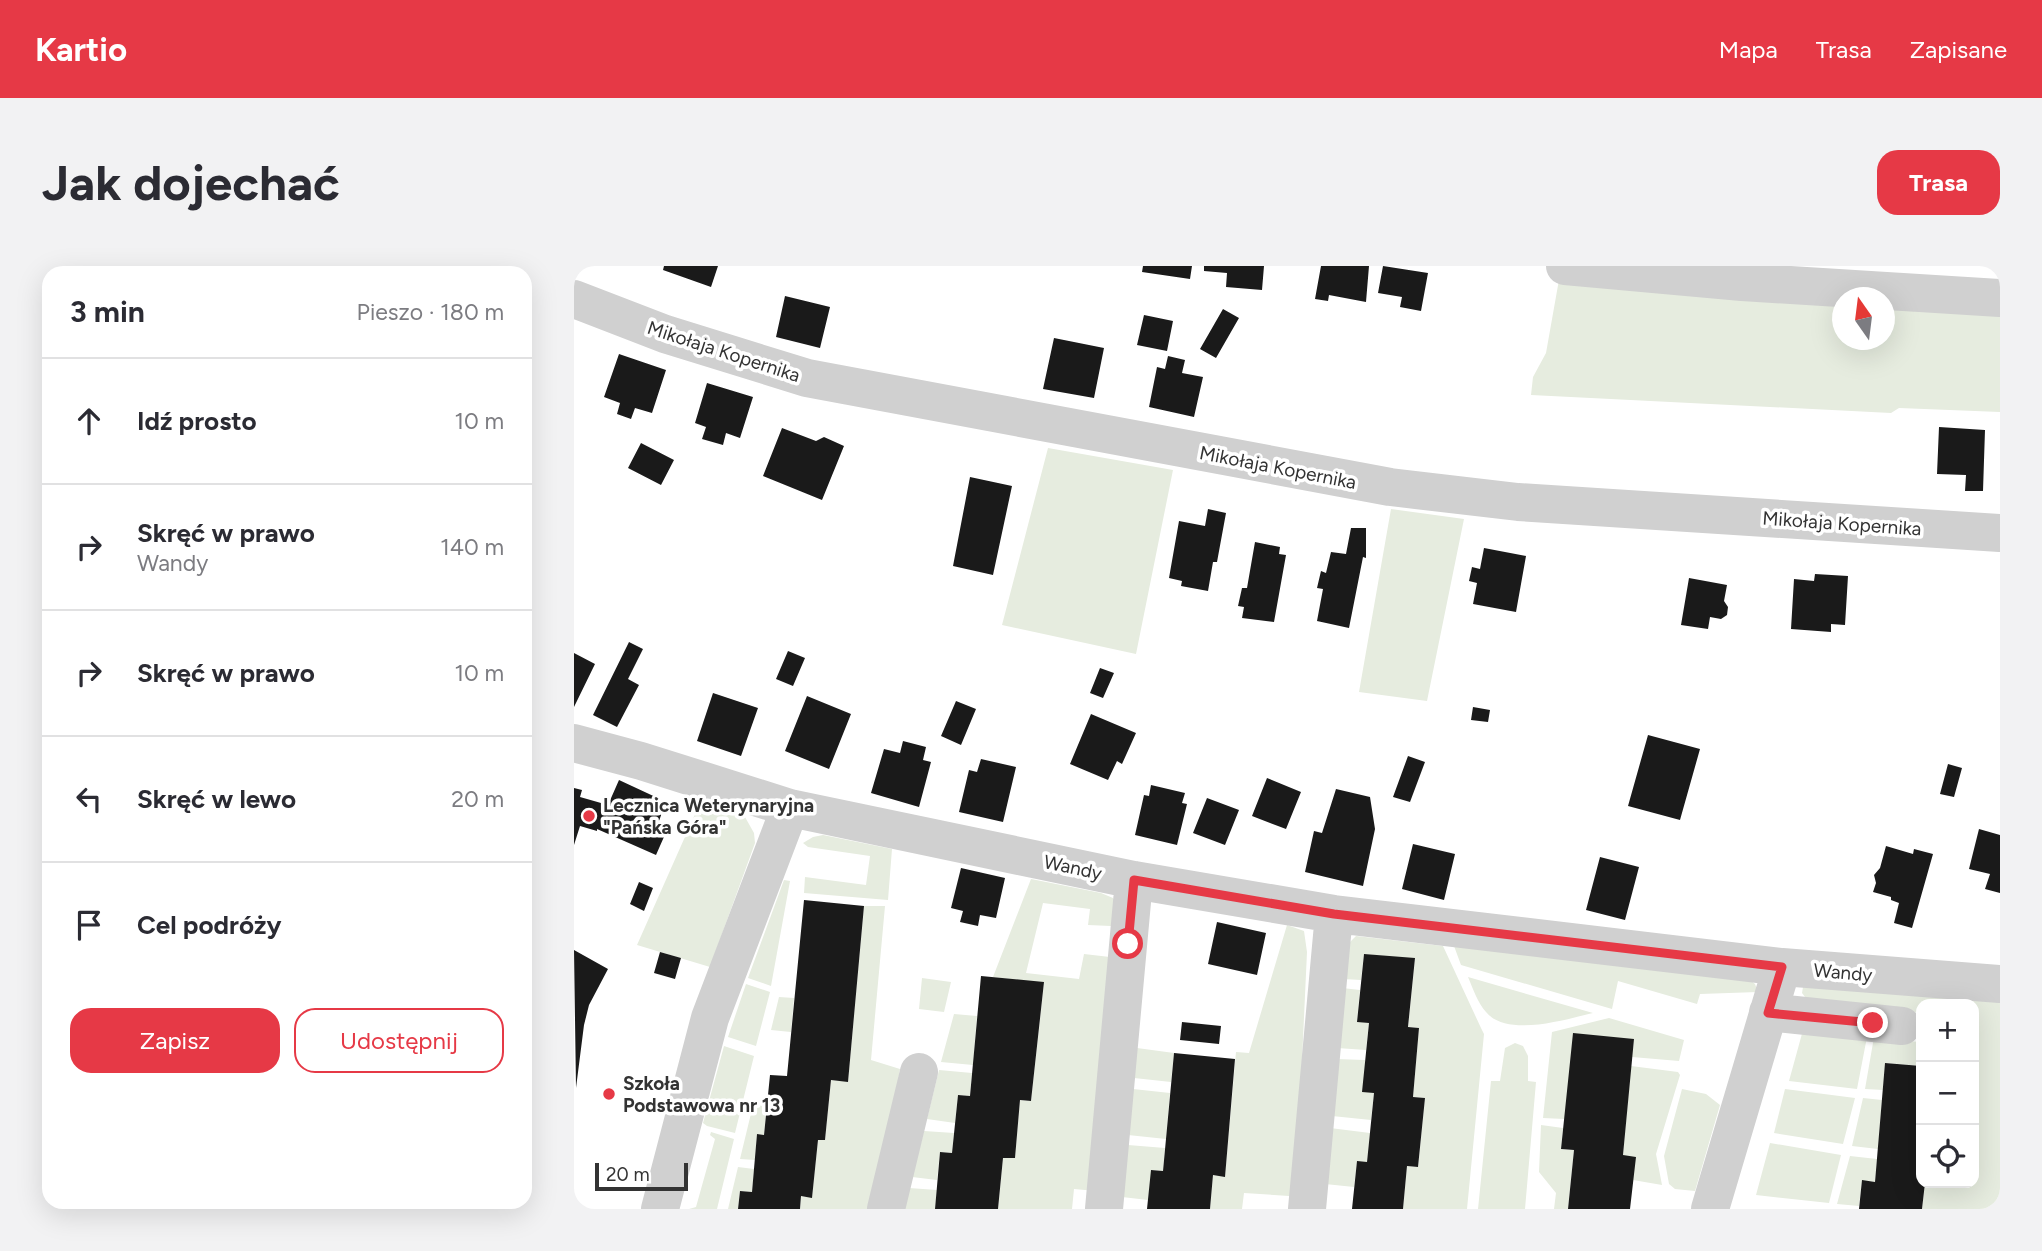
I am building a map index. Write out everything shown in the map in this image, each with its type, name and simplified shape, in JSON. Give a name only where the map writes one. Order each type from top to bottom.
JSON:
[{"type":"street","points":[[1565,266],[1742,282],[1925,280],[2000,298]]},
{"type":"street","name":"Mikołaja Kopernika","points":[[574,299],[665,334],[807,378],[1390,487],[1518,502],[2000,533]]},
{"type":"street","name":"Wandy","points":[[574,743],[790,808],[1134,880],[1334,914],[1782,967],[2000,984]]},
{"type":"street","points":[[660,1209],[710,1018],[790,808]]},
{"type":"street","points":[[1104,1209],[1134,880]]},
{"type":"street","points":[[1307,1209],[1334,914]]},
{"type":"street","points":[[1710,1209],[1782,967]]},
{"type":"street","points":[[1768,1013],[1902,1026]]},
{"type":"street","points":[[886,1209],[919,1072]]},
{"type":"shaded area","points":[[1560,274],[1832,299],[1832,350],[1895,350],[1895,303],[2000,308],[2000,412],[1899,408],[1891,413],[1531,395],[1533,377],[1546,353]]},
{"type":"shaded area","points":[[1048,448],[1173,470],[1136,654],[1002,625]]},
{"type":"shaded area","points":[[1391,509],[1464,519],[1427,701],[1359,692]]},
{"type":"shaded area","points":[[700,803],[745,817],[754,833],[755,843],[710,967],[637,945]]},
{"type":"shaded area","points":[[823,835],[892,849],[888,900],[804,893],[805,877],[866,885],[870,856],[808,847],[803,843]]},
{"type":"shaded area","points":[[1031,879],[1101,893],[1113,898],[1116,903],[1111,926],[1088,925],[1090,909],[1043,903],[1026,973],[1079,979],[1084,954],[1110,957],[1096,1191],[1074,1189],[1072,1209],[998,1209],[1003,1158],[1015,1158],[1020,1100],[1031,1101],[1044,983],[993,977]]},
{"type":"shaded area","points":[[784,880],[790,881],[771,986],[748,978]]},
{"type":"shaded area","points":[[864,906],[885,906],[871,1060],[900,1069],[876,1209],[800,1209],[801,1196],[812,1197],[818,1140],[825,1140],[831,1080],[848,1081]]},
{"type":"shaded area","points":[[1287,925],[1304,931],[1307,952],[1296,1191],[1289,1196],[1244,1193],[1242,1209],[1210,1209],[1213,1175],[1225,1176],[1236,1052],[1249,1053]]},
{"type":"shaded area","points":[[1356,936],[1443,946],[1484,1034],[1467,1209],[1403,1209],[1407,1166],[1418,1167],[1425,1098],[1413,1097],[1419,1028],[1408,1027],[1415,959],[1364,954],[1361,980],[1343,979],[1349,943]]},
{"type":"shaded area","points":[[1454,946],[1744,975],[1755,984],[1758,992],[1700,994],[1697,1004],[1618,981],[1612,1009],[1461,965]]},
{"type":"shaded area","points":[[1468,977],[1593,1013],[1538,1024],[1508,1024],[1496,1020],[1486,1012]]},
{"type":"shaded area","points":[[922,978],[951,982],[944,1012],[919,1009]]},
{"type":"shaded area","points":[[746,984],[770,992],[756,1046],[728,1037]]},
{"type":"shaded area","points":[[1803,987],[2000,999],[2000,1209],[1922,1209],[1924,1188],[1979,1188],[1979,999],[1916,999],[1916,1013],[1808,1001],[1802,993]]},
{"type":"shaded area","points":[[1342,988],[1360,990],[1357,1021],[1369,1023],[1366,1050],[1337,1048]]},
{"type":"shaded area","points":[[779,997],[794,998],[791,1032],[771,1030]]},
{"type":"shaded area","points":[[954,1014],[977,1016],[973,1065],[941,1062]]},
{"type":"shaded area","points":[[1609,1018],[1684,1040],[1679,1061],[1632,1057],[1634,1039],[1564,1119],[1543,1118],[1552,1032]]},
{"type":"shaded area","points":[[1803,1030],[1867,1037],[1857,1089],[1789,1081]]},
{"type":"shaded area","points":[[1874,1037],[1916,1042],[1916,1066],[1886,1063],[1883,1090],[1865,1089]]},
{"type":"shaded area","points":[[1515,1043],[1523,1046],[1528,1056],[1528,1081],[1536,1082],[1525,1209],[1478,1209],[1491,1081],[1500,1081],[1505,1048]]},
{"type":"shaded area","points":[[724,1046],[754,1056],[735,1133],[703,1123]]},
{"type":"shaded area","points":[[1137,1048],[1174,1053],[1171,1082],[1134,1078]]},
{"type":"shaded area","points":[[1336,1059],[1365,1060],[1374,1093],[1371,1120],[1332,1116]]},
{"type":"shaded area","points":[[1631,1066],[1678,1072],[1680,1075],[1656,1154],[1662,1185],[1633,1180],[1623,1155]]},
{"type":"shaded area","points":[[939,1070],[972,1073],[970,1096],[958,1095],[955,1123],[927,1119]]},
{"type":"shaded area","points":[[1133,1089],[1170,1093],[1166,1139],[1128,1135]]},
{"type":"shaded area","points":[[1682,1089],[1706,1094],[1720,1105],[1695,1191],[1675,1189],[1669,1184],[1664,1156]]},
{"type":"shaded area","points":[[1785,1089],[1855,1098],[1843,1144],[1774,1133]]},
{"type":"shaded area","points":[[1863,1098],[1882,1100],[1878,1149],[1852,1146]]},
{"type":"shaded area","points":[[754,1101],[767,1102],[764,1135],[757,1134],[755,1160],[740,1159]]},
{"type":"shaded area","points":[[1541,1125],[1563,1128],[1561,1149],[1574,1150],[1568,1209],[1554,1209],[1556,1193],[1539,1172]]},
{"type":"shaded area","points":[[1330,1128],[1370,1133],[1367,1162],[1357,1162],[1354,1187],[1325,1184]]},
{"type":"shaded area","points":[[924,1131],[954,1133],[952,1153],[940,1152],[937,1180],[912,1177]]},
{"type":"shaded area","points":[[711,1132],[734,1139],[717,1209],[689,1209],[696,1207],[715,1139],[710,1135]]},
{"type":"shaded area","points":[[1770,1143],[1841,1155],[1829,1203],[1756,1195]]},
{"type":"shaded area","points":[[1128,1145],[1165,1148],[1163,1171],[1152,1170],[1148,1200],[1122,1197]]},
{"type":"shaded area","points":[[1850,1156],[1877,1159],[1875,1182],[1862,1181],[1859,1206],[1837,1204]]},
{"type":"shaded area","points":[[738,1167],[754,1169],[752,1192],[740,1191],[738,1209],[728,1209]]},
{"type":"shaded area","points":[[909,1188],[937,1190],[935,1209],[903,1209]]},
{"type":"building","points":[[664,266],[718,266],[711,287],[663,270]]},
{"type":"building","points":[[1143,266],[1192,266],[1190,279],[1142,272]]},
{"type":"building","points":[[1204,266],[1264,266],[1262,290],[1226,287],[1227,273],[1204,271]]},
{"type":"building","points":[[1321,266],[1369,266],[1366,302],[1329,295],[1328,301],[1315,299]]},
{"type":"building","points":[[1383,266],[1428,273],[1421,311],[1400,307],[1402,297],[1378,293]]},
{"type":"building","points":[[785,296],[830,307],[820,348],[776,337]]},
{"type":"building","points":[[1223,309],[1239,318],[1216,358],[1200,349]]},
{"type":"building","points":[[1144,315],[1173,321],[1167,351],[1137,345]]},
{"type":"building","points":[[1054,338],[1104,348],[1094,398],[1043,389]]},
{"type":"building","points":[[619,354],[666,370],[652,413],[635,408],[631,419],[617,414],[620,403],[604,397]]},
{"type":"building","points":[[1168,356],[1185,360],[1182,373],[1203,377],[1194,417],[1149,407],[1157,367],[1165,369]]},
{"type":"building","points":[[707,383],[753,397],[740,438],[726,433],[723,445],[702,439],[706,427],[695,423]]},
{"type":"building","points":[[1939,427],[1985,430],[1983,491],[1965,491],[1966,475],[1937,474]]},
{"type":"building","points":[[782,428],[816,441],[824,437],[844,446],[822,500],[763,476]]},
{"type":"building","points":[[641,443],[674,460],[661,485],[628,468]]},
{"type":"building","points":[[970,477],[1012,486],[993,575],[953,566]]},
{"type":"building","points":[[1208,509],[1226,513],[1217,562],[1213,562],[1208,591],[1181,586],[1182,581],[1169,578],[1179,521],[1205,526]]},
{"type":"building","points":[[1351,528],[1366,528],[1366,558],[1363,557],[1349,628],[1317,621],[1323,589],[1317,588],[1321,571],[1326,573],[1331,552],[1346,554]]},
{"type":"building","points":[[1255,542],[1280,547],[1279,554],[1286,555],[1274,622],[1242,618],[1244,607],[1238,606],[1242,588],[1247,588]]},
{"type":"building","points":[[1484,548],[1526,556],[1516,612],[1473,604],[1477,583],[1469,581],[1472,567],[1480,569]]},
{"type":"building","points":[[1815,574],[1848,576],[1845,625],[1831,624],[1831,632],[1791,629],[1794,579],[1814,581]]},
{"type":"building","points":[[1689,578],[1727,585],[1724,601],[1728,607],[1727,615],[1721,619],[1710,617],[1708,629],[1681,625]]},
{"type":"building","points":[[629,642],[643,649],[628,679],[639,685],[617,727],[593,715]]},
{"type":"building","points":[[788,651],[805,658],[793,686],[776,679]]},
{"type":"building","points":[[574,653],[595,664],[574,707]]},
{"type":"building","points":[[1100,668],[1114,673],[1103,698],[1090,693]]},
{"type":"building","points":[[713,693],[758,708],[741,756],[697,741]]},
{"type":"building","points":[[807,696],[851,714],[829,769],[785,751]]},
{"type":"building","points":[[956,701],[976,709],[961,745],[941,736]]},
{"type":"building","points":[[1473,707],[1490,710],[1488,722],[1471,720]]},
{"type":"building","points":[[1091,714],[1136,733],[1122,764],[1117,761],[1108,780],[1070,764]]},
{"type":"building","points":[[1648,735],[1700,749],[1680,820],[1628,806]]},
{"type":"building","points":[[903,741],[926,747],[923,760],[931,762],[919,807],[871,793],[884,749],[900,753]]},
{"type":"building","points":[[1408,756],[1425,762],[1410,802],[1393,797]]},
{"type":"building","points":[[981,759],[1016,767],[1003,822],[959,812],[969,770],[977,772]]},
{"type":"building","points":[[1948,764],[1962,768],[1954,797],[1940,794]]},
{"type":"building","points":[[1267,778],[1301,792],[1286,829],[1252,816]]},
{"type":"building","points":[[619,780],[662,800],[665,804],[659,821],[667,830],[656,855],[597,829],[580,826],[574,845],[574,788],[582,790],[580,797],[608,805]]},
{"type":"building","points":[[1151,785],[1185,793],[1182,803],[1187,804],[1177,845],[1135,835],[1144,795],[1149,796]]},
{"type":"building","points":[[1336,789],[1370,797],[1375,829],[1363,886],[1305,872],[1314,831],[1322,833]]},
{"type":"building","points":[[1207,798],[1239,810],[1225,845],[1193,833]]},
{"type":"building","points":[[1979,829],[2000,835],[2000,893],[1985,889],[1990,874],[1969,869]]},
{"type":"building","points":[[1413,844],[1455,854],[1444,900],[1402,889]]},
{"type":"building","points":[[1886,846],[1913,854],[1914,849],[1933,854],[1912,928],[1894,923],[1899,903],[1891,900],[1891,897],[1873,892],[1876,883],[1874,875],[1880,868]]},
{"type":"building","points":[[1600,857],[1639,867],[1625,920],[1586,910]]},
{"type":"building","points":[[961,868],[1005,878],[996,918],[980,915],[978,926],[960,922],[963,911],[951,908]]},
{"type":"building","points":[[639,882],[653,888],[644,911],[630,904]]},
{"type":"building","points":[[804,900],[864,906],[848,1082],[831,1080],[825,1140],[818,1140],[812,1198],[801,1196],[800,1209],[738,1209],[740,1191],[752,1192],[757,1134],[764,1135],[770,1075],[787,1076]]},
{"type":"building","points":[[1217,922],[1266,933],[1257,975],[1208,964]]},
{"type":"building","points":[[574,950],[608,969],[589,1005],[576,1088]]},
{"type":"building","points":[[660,952],[681,958],[675,979],[654,973]]},
{"type":"building","points":[[1364,954],[1415,958],[1408,1027],[1419,1028],[1413,1097],[1425,1098],[1418,1167],[1407,1166],[1403,1209],[1352,1209],[1357,1161],[1367,1162],[1374,1093],[1362,1092],[1369,1023],[1357,1022]]},
{"type":"building","points":[[981,976],[1044,982],[1031,1101],[1020,1100],[1015,1158],[1003,1158],[998,1209],[935,1209],[940,1152],[952,1153],[958,1095],[970,1096]]},
{"type":"building","points":[[1182,1022],[1221,1026],[1219,1044],[1180,1040]]},
{"type":"building","points":[[1573,1033],[1634,1039],[1623,1155],[1636,1157],[1630,1209],[1568,1209],[1574,1150],[1561,1149]]},
{"type":"building","points":[[1174,1053],[1235,1059],[1225,1177],[1213,1175],[1210,1209],[1147,1209],[1151,1170],[1163,1171]]},
{"type":"building","points":[[1885,1063],[1916,1066],[1916,1188],[1924,1188],[1922,1209],[1859,1209],[1862,1180],[1875,1182]]},
{"type":"place","name":"Lecznica Weterynaryjna \"Pańska Góra\"","points":[[589,816]]},
{"type":"place","name":"Szkoła Podstawowa nr 13","points":[[609,1094]]},
{"type":"route","points":[[1128,944],[1134,880],[1334,914],[1782,967],[1768,1013],[1873,1023]]}]
